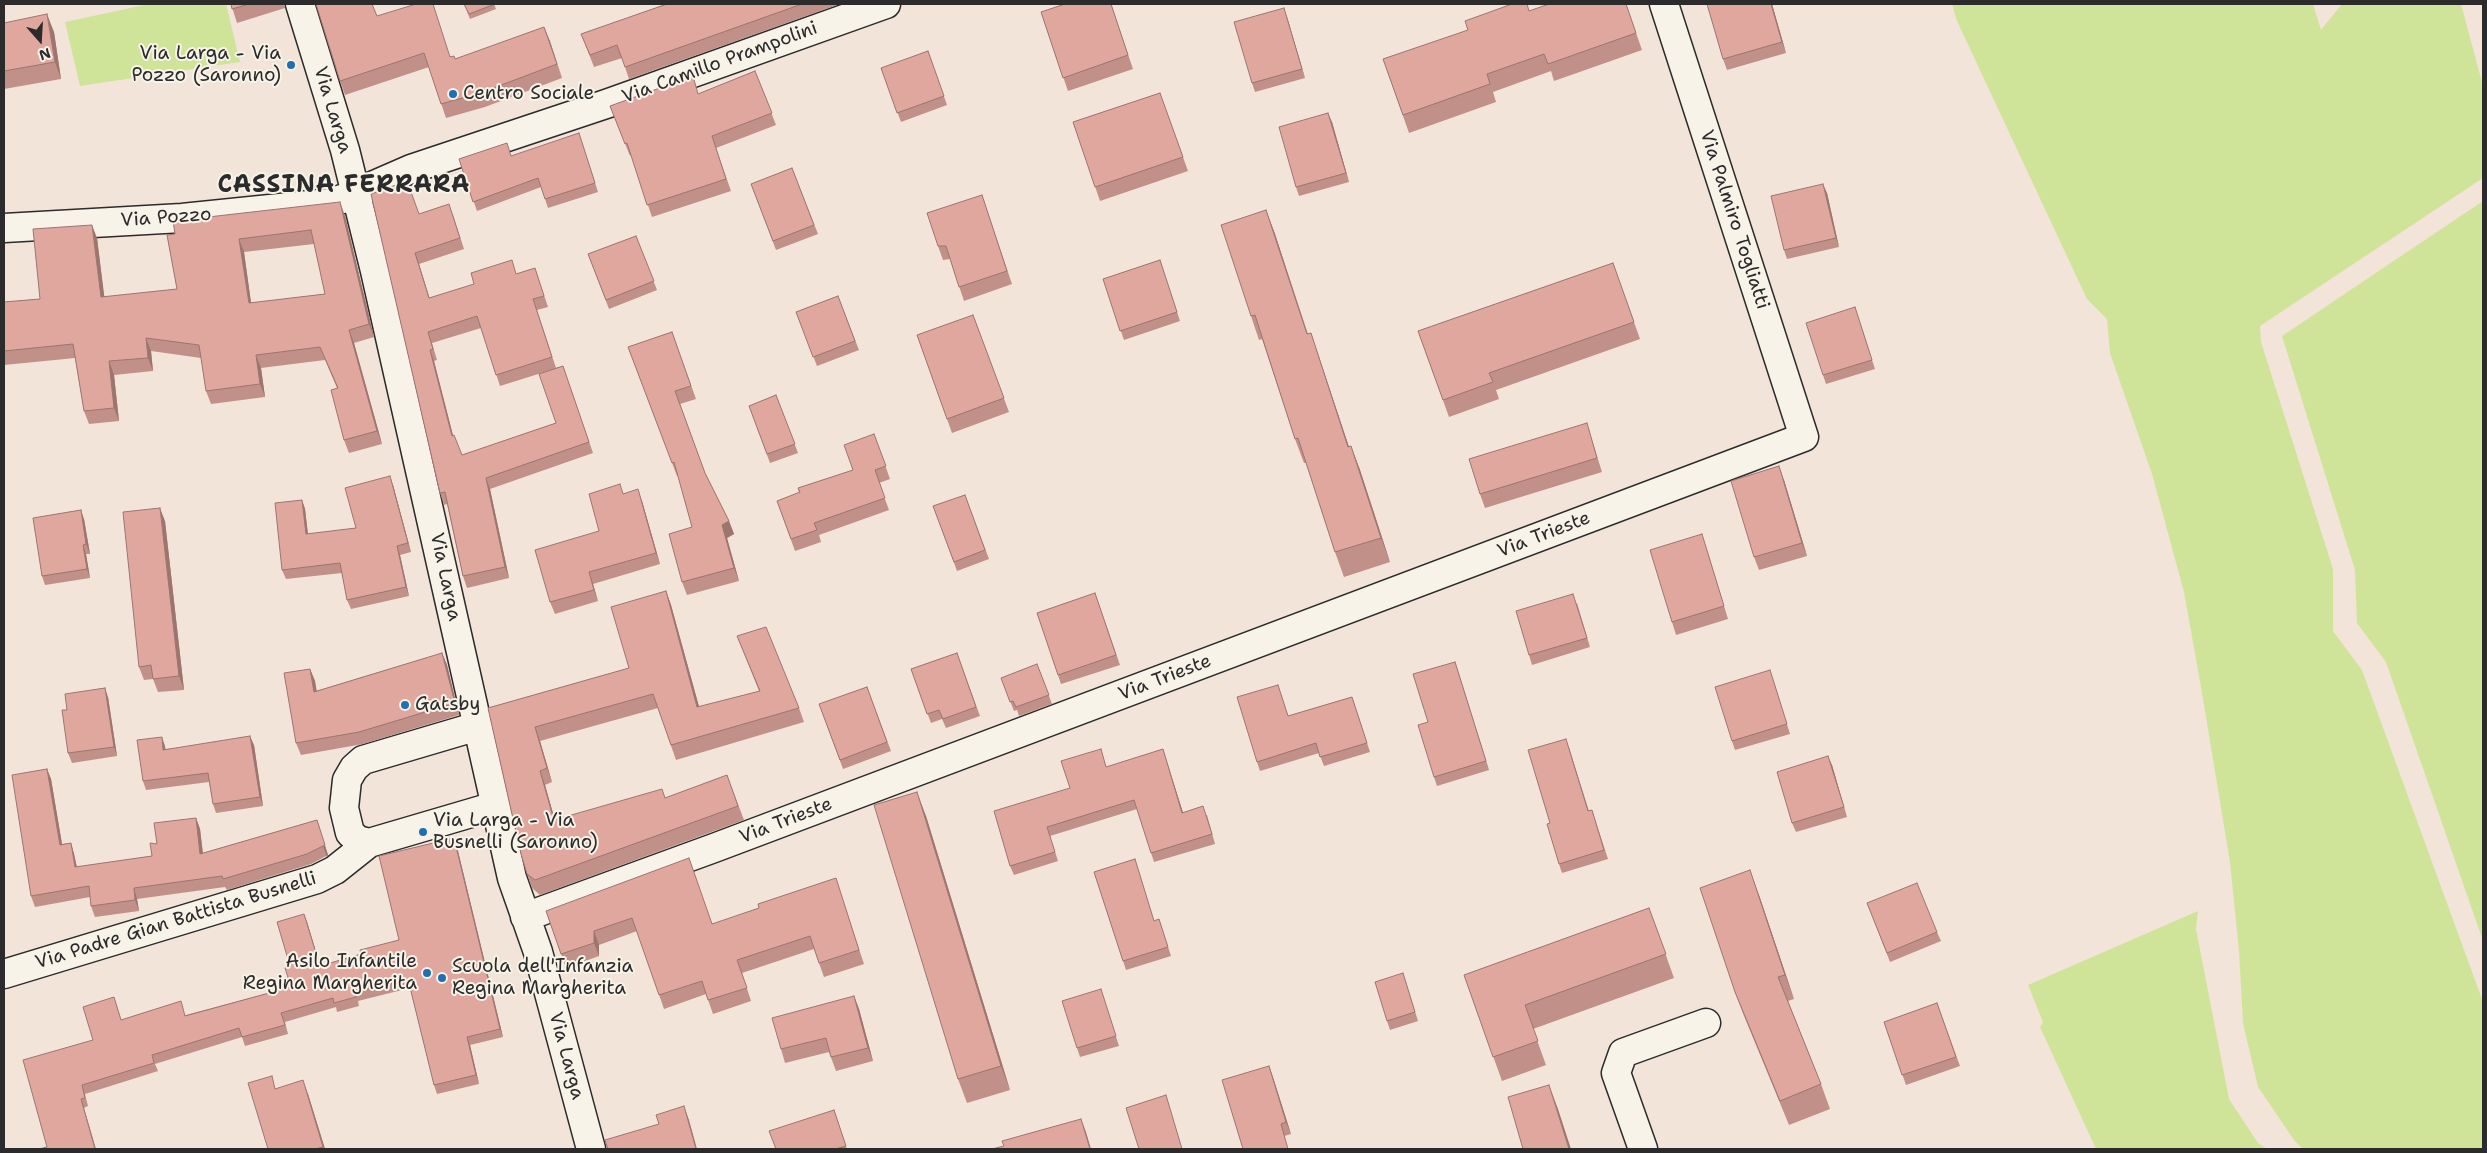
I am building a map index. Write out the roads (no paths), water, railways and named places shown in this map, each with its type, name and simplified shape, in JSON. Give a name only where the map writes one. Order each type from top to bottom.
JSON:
[{"type":"street","name":"Via Larga","points":[[300,4],[345,150],[421,472],[512,878],[538,952],[591,1149]]},
{"type":"street","name":"Via Camillo Prampolini","points":[[355,194],[411,168],[606,104],[886,4]]},
{"type":"street","name":"Via Palmiro Togliatti","points":[[1664,4],[1804,437]]},
{"type":"street","name":"Via Pozzo","points":[[4,228],[182,218],[329,203],[355,194]]},
{"type":"street","name":"Via Trieste","points":[[525,917],[714,848],[1804,437]]},
{"type":"street","points":[[369,842],[358,840],[350,833],[344,808],[347,780],[354,768],[363,760],[478,726]]},
{"type":"street","name":"Via Padre Gian Battista Busnelli","points":[[4,974],[317,880],[335,870],[369,842],[495,806]]},
{"type":"street","points":[[1643,1149],[1616,1073],[1623,1053],[1706,1023]]},
{"type":"place","name":"Via Larga - Via Pozzo (Saronno)","points":[[291,65]]},
{"type":"place","name":"Centro Sociale","points":[[453,94]]},
{"type":"place","name":"Gatsby","points":[[405,705]]},
{"type":"place","name":"Via Larga - Via Busnelli (Saronno)","points":[[423,832]]},
{"type":"place","name":"Asilo Infantile Regina Margherita","points":[[427,973]]},
{"type":"place","name":"Scuola dell'Infanzia Regina Margherita","points":[[442,978]]},
{"type":"district","name":"CASSINA FERRARA","points":[[344,186]]}]
